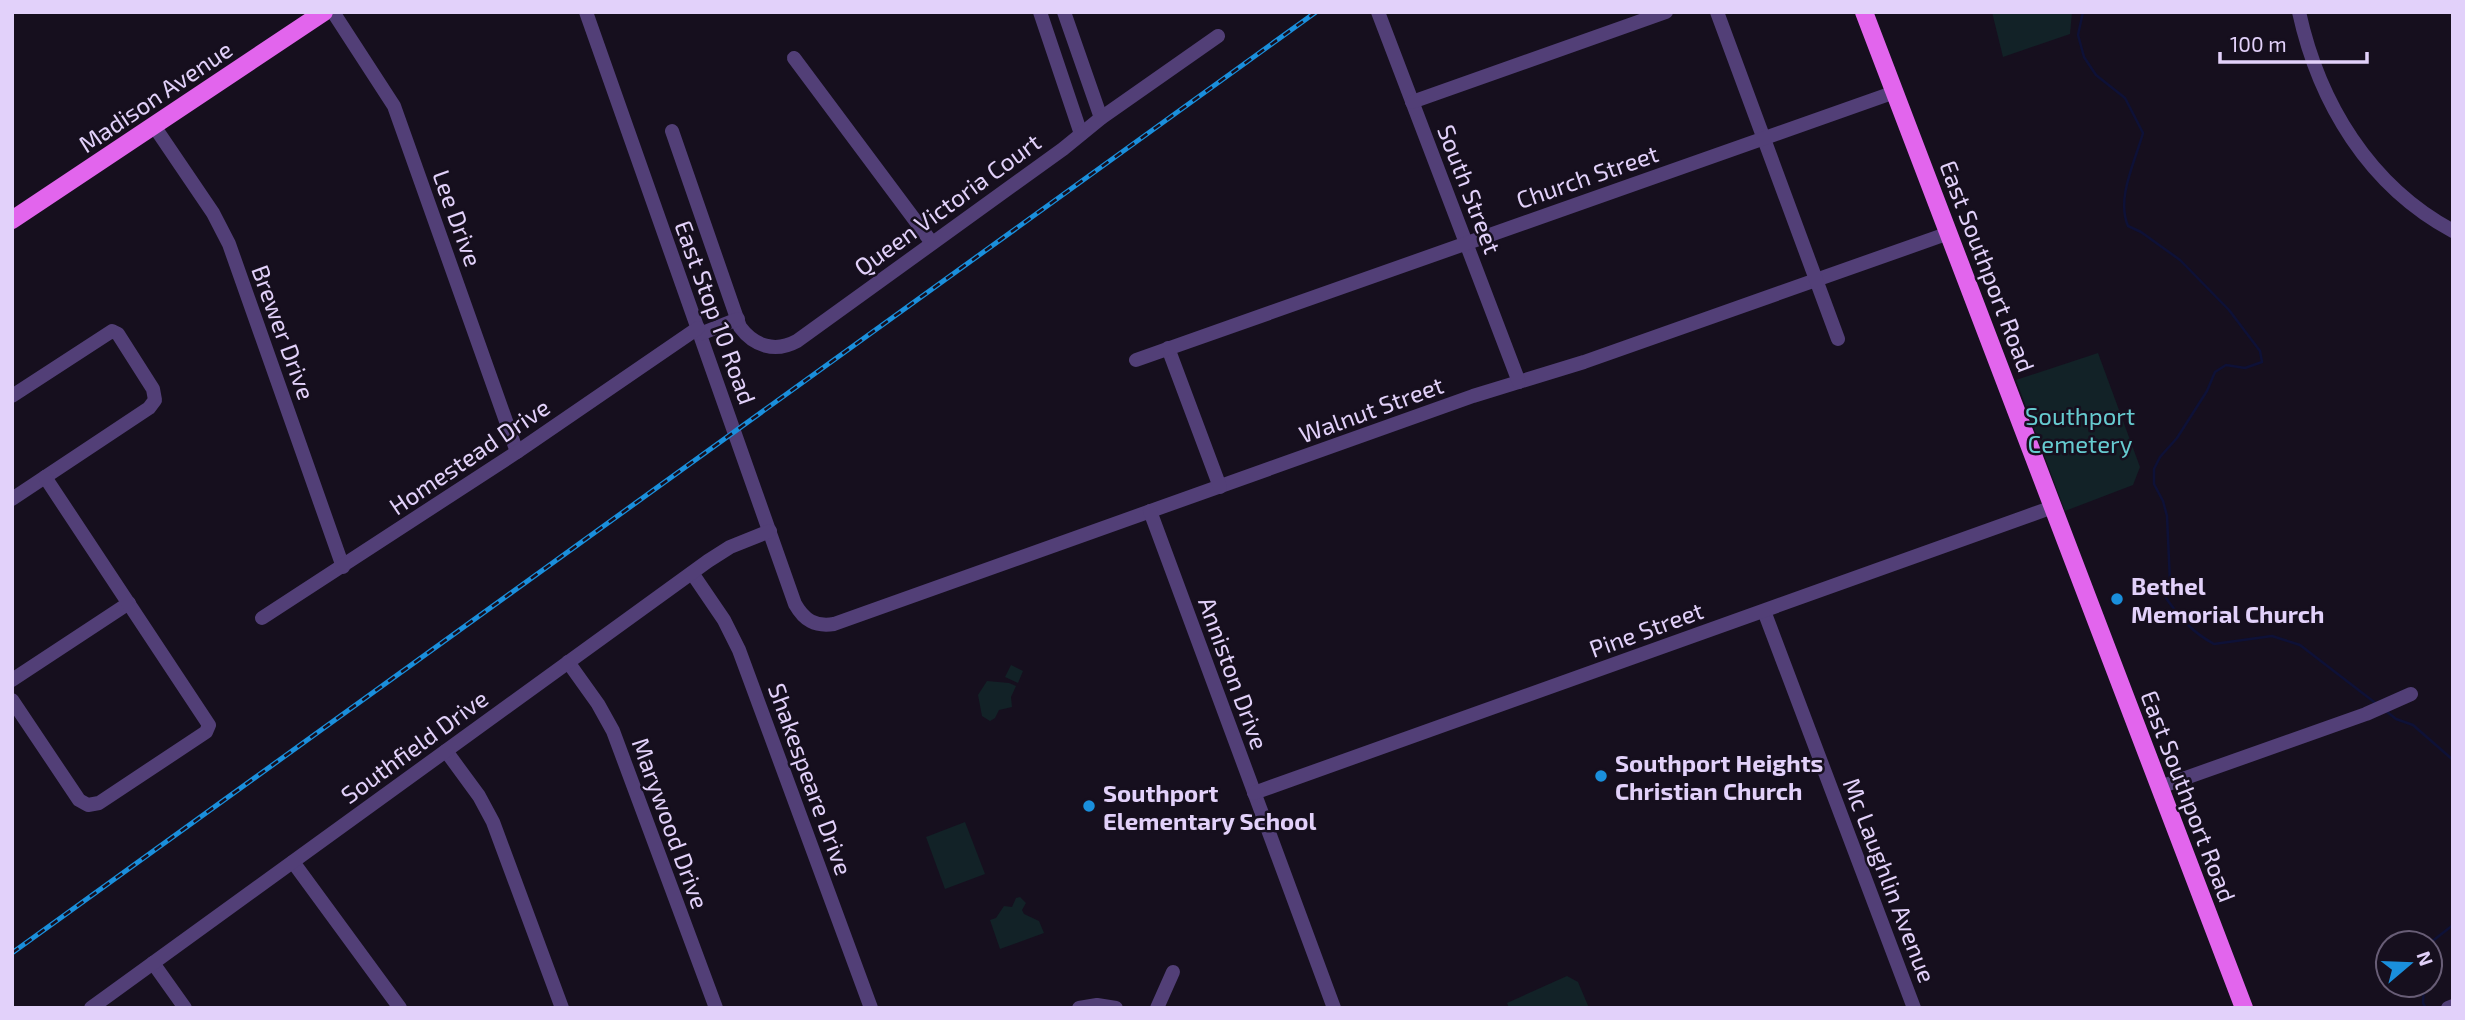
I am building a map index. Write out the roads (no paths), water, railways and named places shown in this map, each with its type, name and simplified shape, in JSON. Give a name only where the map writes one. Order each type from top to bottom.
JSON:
[{"type":"main road","name":"Madison Avenue","points":[[12,220],[324,12]]},
{"type":"main road","name":"East Southport Road","points":[[1864,12],[2244,1008]]},
{"type":"street","name":"Lee Drive","points":[[333,12],[394,106],[517,452]]},
{"type":"street","name":"East Stop 10 Road","points":[[586,12],[795,604],[810,622]]},
{"type":"street","points":[[1040,12],[1081,134]]},
{"type":"street","points":[[1064,12],[1101,118]]},
{"type":"street","name":"South Street","points":[[1378,12],[1519,382]]},
{"type":"street","points":[[1412,102],[1665,12]]},
{"type":"street","points":[[1717,12],[1838,339]]},
{"type":"street","points":[[2299,12],[2305,40],[2324,91],[2354,142],[2367,160],[2405,199],[2453,231]]},
{"type":"street","name":"Queen Victoria Court","points":[[738,319],[745,333],[754,341],[769,347],[788,346],[1217,36]]},
{"type":"street","points":[[794,58],[932,243]]},
{"type":"street","name":"Church Street","points":[[1136,360],[1895,92]]},
{"type":"street","name":"Brewer Drive","points":[[154,126],[213,214],[229,244],[343,567]]},
{"type":"street","points":[[672,131],[738,319],[699,331]]},
{"type":"street","name":"Walnut Street","points":[[810,622],[834,624],[1949,233]]},
{"type":"street","points":[[12,396],[113,331],[118,334],[153,388],[155,400],[149,408],[12,499]]},
{"type":"street","name":"Homestead Drive","points":[[262,618],[699,331]]},
{"type":"street","points":[[1168,348],[1220,487]]},
{"type":"street","points":[[12,700],[79,800],[88,805],[99,803],[206,732],[208,727],[208,722],[45,477]]},
{"type":"street","name":"Pine Street","points":[[1254,793],[2053,507]]},
{"type":"street","name":"Anniston Drive","points":[[1150,511],[1334,1008]]},
{"type":"street","name":"Southfield Drive","points":[[91,1008],[692,573],[730,547],[770,531]]},
{"type":"street","name":"Shakespeare Drive","points":[[692,573],[724,620],[739,650],[871,1008]]},
{"type":"street","points":[[12,680],[129,603]]},
{"type":"street","name":"Mc Laughlin Avenue","points":[[1764,611],[1914,1008]]},
{"type":"street","name":"Marywood Drive","points":[[568,662],[594,696],[613,731],[716,1008]]},
{"type":"street","points":[[2160,787],[2366,714],[2411,694]]},
{"type":"street","points":[[446,751],[479,796],[493,822],[562,1008]]},
{"type":"street","points":[[293,862],[400,1008]]},
{"type":"street","points":[[153,963],[185,1008]]},
{"type":"street","points":[[1157,1008],[1173,972]]},
{"type":"street","points":[[1079,1008],[1097,1005],[1116,1008]]},
{"type":"waterway","points":[[2083,12],[2078,35],[2084,57],[2096,75],[2125,98],[2143,133],[2125,192],[2128,226],[2180,260],[2229,310],[2260,351],[2262,362],[2245,368],[2226,365],[2215,372],[2207,391],[2154,469],[2154,484],[2167,516],[2170,582],[2166,598],[2187,624],[2214,644],[2272,636],[2300,645],[2378,705]]},
{"type":"waterway","points":[[2386,711],[2396,719],[2413,725],[2453,760]]},
{"type":"waterway","points":[[2444,932],[2453,925]]},
{"type":"waterway","points":[[2423,999],[2426,1008]]},
{"type":"railway","points":[[12,953],[1316,12]]},
{"type":"place","name":"Bethel Memorial Church","points":[[2117,599]]},
{"type":"place","name":"Southport Heights Christian Church","points":[[1601,776]]},
{"type":"place","name":"Southport Elementary School","points":[[1089,806]]},
{"type":"park label","name":"Southport Cemetery","points":[[2080,429]]}]
